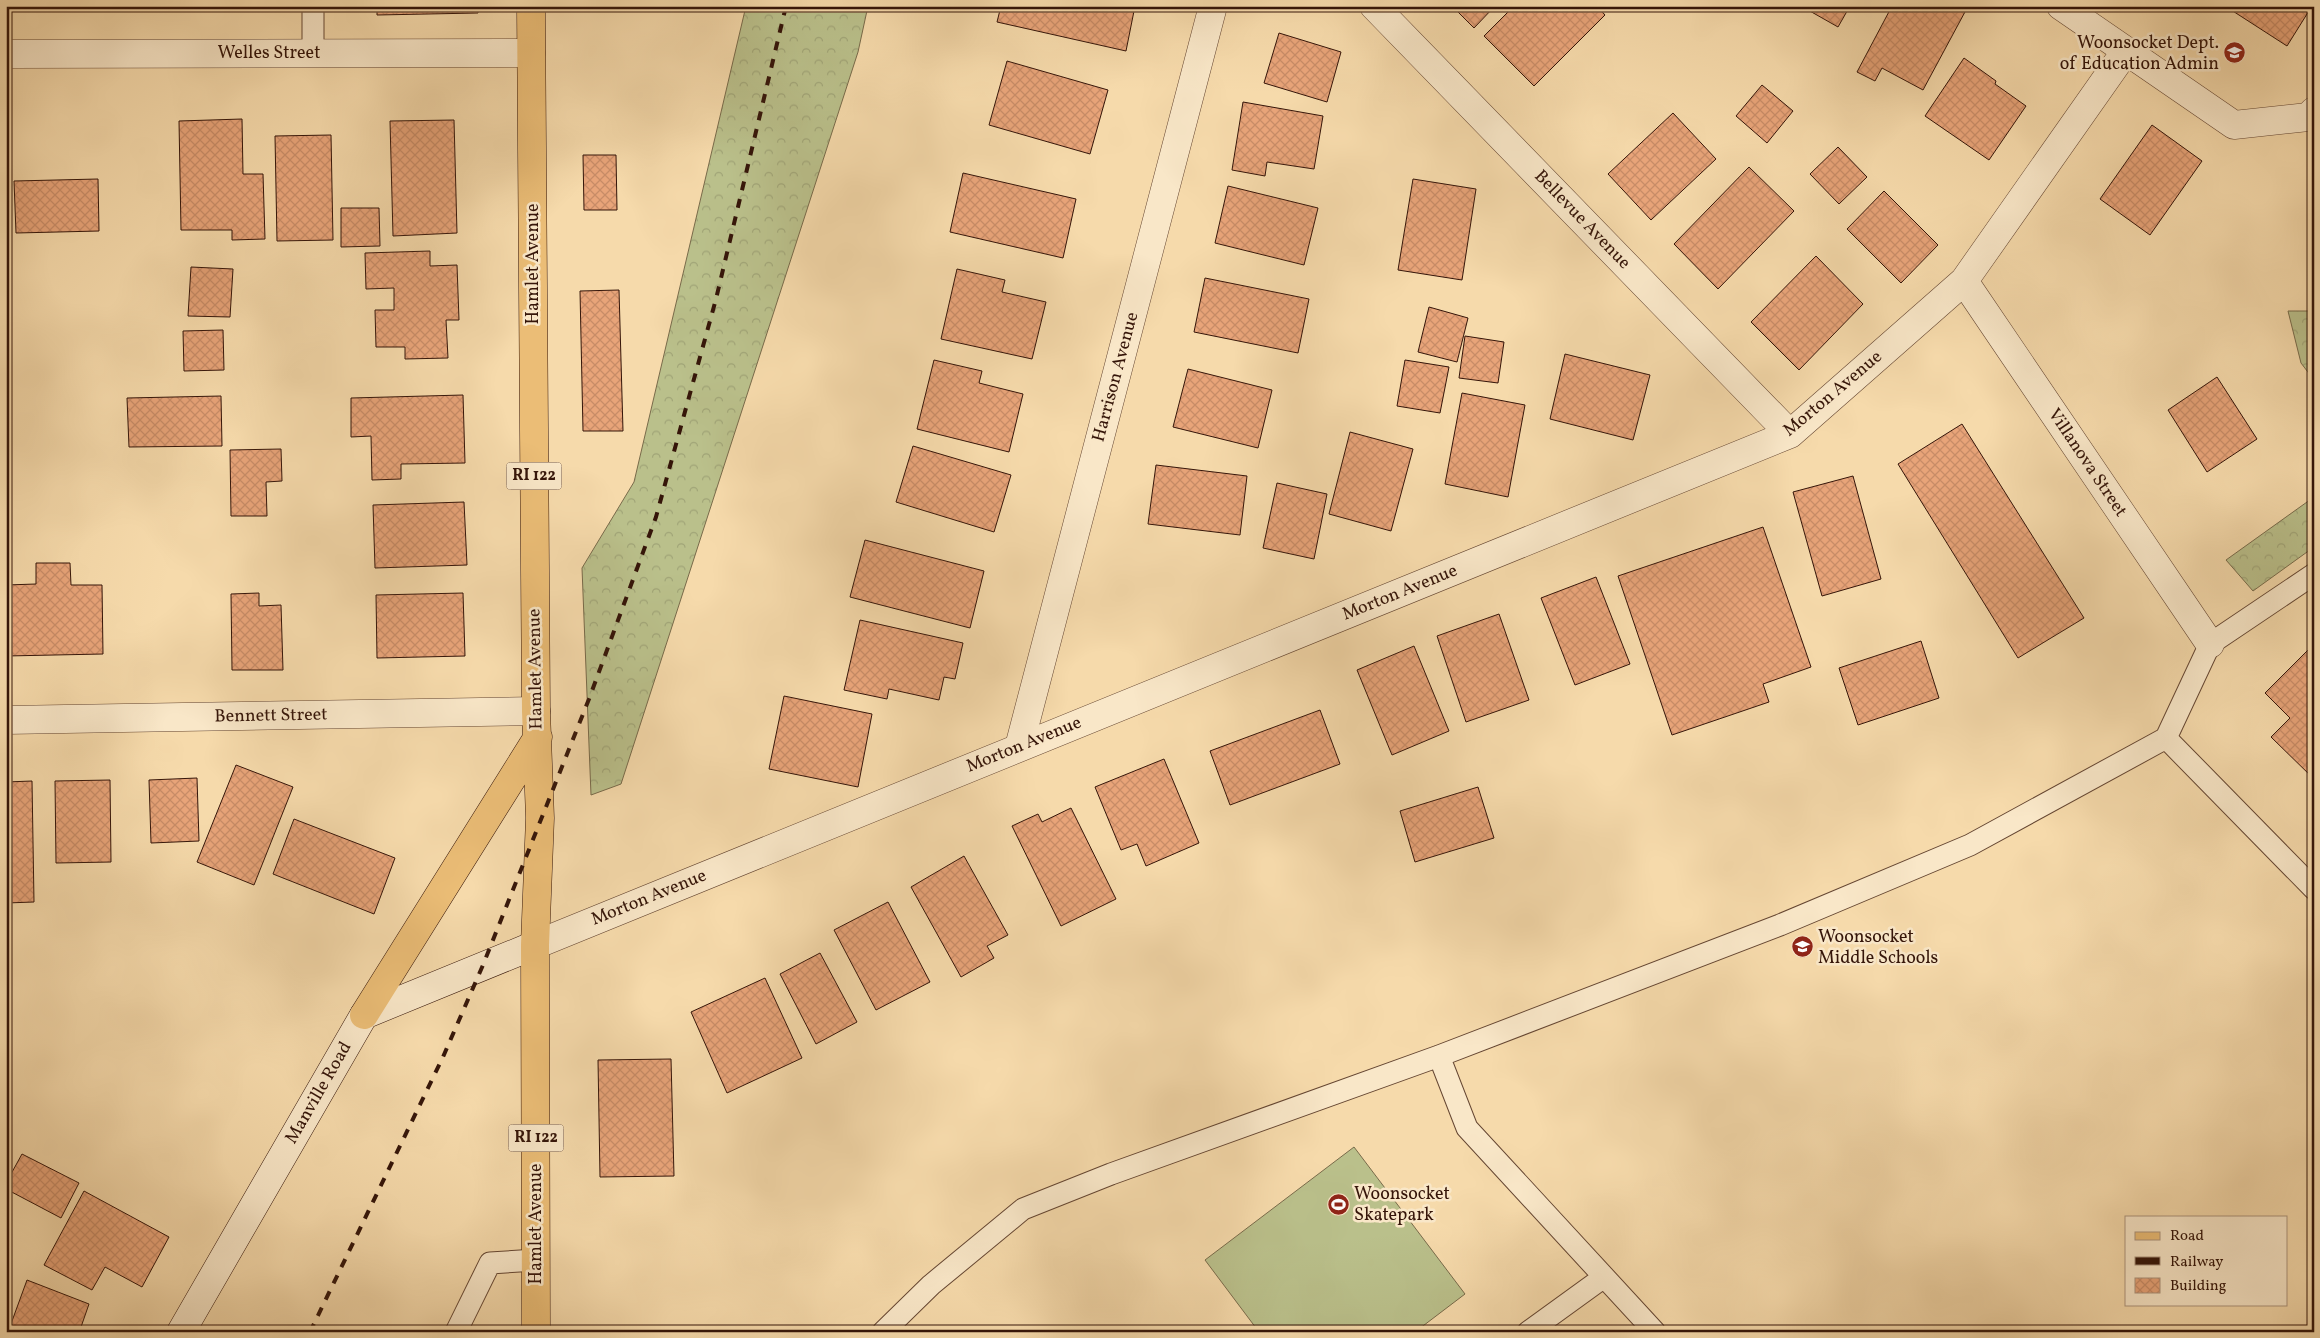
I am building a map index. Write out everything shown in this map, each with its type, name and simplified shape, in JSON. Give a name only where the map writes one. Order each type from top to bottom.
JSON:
[{"type":"main road","name":"Hamlet Avenue","points":[[531,6],[537,724],[540,818],[535,945],[536,1332]]},
{"type":"main road","points":[[364,1015],[537,724]]},
{"type":"street","name":"Harrison Avenue","points":[[1019,747],[1213,6]]},
{"type":"street","name":"Bellevue Avenue","points":[[1374,6],[1790,434]]},
{"type":"street","points":[[2061,6],[2234,125],[2308,117],[2314,111]]},
{"type":"street","name":"Morton Avenue","points":[[535,945],[1790,434],[1964,281],[2126,52]]},
{"type":"street","name":"Welles Street","points":[[6,54],[531,53]]},
{"type":"street","name":"Villanova Street","points":[[1964,281],[2210,644]]},
{"type":"street","name":"Bennett Street","points":[[6,720],[537,724]]},
{"type":"street","points":[[364,1015],[535,945]]},
{"type":"street","name":"Manville Road","points":[[181,1332],[364,1015]]},
{"type":"lane","points":[[313,6],[314,53]]},
{"type":"lane","points":[[883,1332],[931,1285],[1023,1209],[1111,1174],[1439,1056],[1780,925],[1970,846],[2166,738],[2210,644],[2314,574]]},
{"type":"lane","points":[[2166,738],[2314,889]]},
{"type":"lane","points":[[1439,1056],[1466,1128],[1655,1332]]},
{"type":"lane","points":[[456,1332],[490,1263],[536,1260]]},
{"type":"lane","points":[[1528,1332],[1604,1277]]},
{"type":"green space","points":[[746,6],[868,6],[858,52],[621,784],[591,795],[582,568],[634,482]]},
{"type":"green space","points":[[2288,311],[2314,311],[2314,380],[2301,363]]},
{"type":"green space","points":[[2314,497],[2314,547],[2253,591],[2226,560]]},
{"type":"green space","name":"Woonsocket Skatepark","points":[[1354,1147],[1465,1294],[1415,1332],[1259,1332],[1205,1260]]},
{"type":"building","points":[[377,6],[478,6],[478,13],[377,15]]},
{"type":"building","points":[[1001,6],[1135,6],[1126,51],[997,22]]},
{"type":"building","points":[[1452,6],[1495,6],[1474,28]]},
{"type":"building","points":[[1514,6],[1597,6],[1605,15],[1534,86],[1484,36]]},
{"type":"building","points":[[1801,6],[1850,6],[1838,27]]},
{"type":"building","points":[[1892,6],[1960,6],[1966,10],[1923,90],[1882,68],[1875,81],[1857,72]]},
{"type":"building","points":[[2225,6],[2312,6],[2287,46]]},
{"type":"building","points":[[1279,33],[1341,52],[1327,102],[1264,83]]},
{"type":"building","points":[[1964,58],[1996,81],[1995,84],[2026,106],[1989,160],[1925,116]]},
{"type":"building","points":[[1007,61],[1108,90],[1090,154],[989,125]]},
{"type":"building","points":[[1762,85],[1793,111],[1767,143],[1736,116]]},
{"type":"building","points":[[1243,102],[1323,116],[1314,169],[1267,162],[1265,176],[1232,170]]},
{"type":"building","points":[[1673,113],[1716,159],[1651,220],[1608,174]]},
{"type":"building","points":[[242,119],[243,174],[263,174],[265,239],[232,240],[232,230],[181,230],[179,121]]},
{"type":"building","points":[[454,120],[457,233],[393,236],[390,121]]},
{"type":"building","points":[[2152,125],[2202,161],[2150,235],[2100,199]]},
{"type":"building","points":[[331,135],[333,240],[277,241],[275,136]]},
{"type":"building","points":[[1838,147],[1867,177],[1839,204],[1810,174]]},
{"type":"building","points":[[583,155],[616,155],[617,210],[584,210]]},
{"type":"building","points":[[1749,167],[1794,211],[1718,289],[1674,244]]},
{"type":"building","points":[[963,173],[1076,199],[1063,258],[950,232]]},
{"type":"building","points":[[98,179],[99,231],[16,233],[14,181]]},
{"type":"building","points":[[1413,179],[1476,189],[1462,280],[1398,270]]},
{"type":"building","points":[[1228,186],[1318,208],[1304,265],[1215,243]]},
{"type":"building","points":[[1884,191],[1938,245],[1901,283],[1847,229]]},
{"type":"building","points":[[341,208],[379,208],[380,246],[341,247]]},
{"type":"building","points":[[430,251],[430,266],[457,265],[459,320],[446,320],[448,358],[405,359],[405,347],[376,347],[375,310],[394,310],[394,288],[366,289],[365,253]]},
{"type":"building","points":[[1816,256],[1863,304],[1799,370],[1751,322]]},
{"type":"building","points":[[191,267],[233,269],[230,317],[188,316]]},
{"type":"building","points":[[957,269],[1005,280],[1002,292],[1046,302],[1032,359],[941,339]]},
{"type":"building","points":[[1205,278],[1309,299],[1298,353],[1194,332]]},
{"type":"building","points":[[619,290],[623,431],[583,431],[580,291]]},
{"type":"building","points":[[1429,307],[1468,318],[1457,362],[1418,352]]},
{"type":"building","points":[[223,330],[224,370],[184,371],[183,331]]},
{"type":"building","points":[[1465,336],[1504,342],[1498,383],[1459,378]]},
{"type":"building","points":[[1565,354],[1650,375],[1633,440],[1550,419]]},
{"type":"building","points":[[934,360],[982,371],[979,383],[1023,394],[1009,452],[917,429]]},
{"type":"building","points":[[1405,360],[1449,367],[1440,413],[1397,406]]},
{"type":"building","points":[[1188,369],[1272,390],[1258,448],[1173,427]]},
{"type":"building","points":[[2217,377],[2257,439],[2207,472],[2168,410]]},
{"type":"building","points":[[1462,393],[1525,405],[1508,497],[1445,484]]},
{"type":"building","points":[[463,395],[465,463],[401,464],[401,479],[372,480],[371,436],[351,437],[351,398]]},
{"type":"building","points":[[221,396],[222,446],[129,447],[127,398]]},
{"type":"building","points":[[1962,424],[2084,618],[2018,658],[1898,464]]},
{"type":"building","points":[[1350,432],[1413,449],[1391,531],[1329,514]]},
{"type":"building","points":[[913,446],[1011,475],[994,532],[896,502]]},
{"type":"building","points":[[281,449],[282,481],[266,482],[267,516],[231,516],[230,450]]},
{"type":"building","points":[[1156,465],[1247,476],[1240,535],[1148,524]]},
{"type":"building","points":[[1853,476],[1881,579],[1822,596],[1793,492]]},
{"type":"building","points":[[1277,483],[1327,494],[1314,559],[1263,548]]},
{"type":"building","points":[[464,502],[467,565],[375,568],[373,505]]},
{"type":"building","points":[[1763,527],[1811,667],[1763,684],[1769,702],[1672,735],[1618,576]]},
{"type":"building","points":[[865,540],[984,571],[970,628],[850,597]]},
{"type":"building","points":[[36,563],[70,563],[71,585],[102,585],[103,654],[6,656],[6,585],[36,584]]},
{"type":"building","points":[[1596,577],[1630,664],[1575,685],[1541,598]]},
{"type":"building","points":[[259,593],[259,606],[281,605],[283,670],[232,670],[231,594]]},
{"type":"building","points":[[463,593],[465,656],[377,658],[376,595]]},
{"type":"building","points":[[1499,614],[1529,700],[1466,722],[1437,636]]},
{"type":"building","points":[[860,620],[963,643],[955,679],[944,677],[939,700],[889,689],[887,699],[844,690]]},
{"type":"building","points":[[1921,641],[1939,698],[1858,725],[1839,668]]},
{"type":"building","points":[[2314,644],[2314,779],[2271,737],[2290,718],[2265,693]]},
{"type":"building","points":[[1414,646],[1449,731],[1392,755],[1357,670]]},
{"type":"building","points":[[784,696],[872,714],[858,787],[769,769]]},
{"type":"building","points":[[1320,710],[1340,764],[1230,805],[1210,751]]},
{"type":"building","points":[[1164,759],[1199,843],[1146,866],[1137,844],[1121,850],[1095,787]]},
{"type":"building","points":[[236,765],[293,787],[254,885],[197,862]]},
{"type":"building","points":[[197,778],[199,841],[151,843],[149,780]]},
{"type":"building","points":[[110,780],[111,862],[56,863],[55,781]]},
{"type":"building","points":[[32,781],[34,902],[6,903],[6,782]]},
{"type":"building","points":[[1478,787],[1494,838],[1415,862],[1400,811]]},
{"type":"building","points":[[1071,808],[1116,899],[1061,926],[1012,826],[1038,814],[1042,822]]},
{"type":"building","points":[[294,819],[395,858],[374,914],[273,874]]},
{"type":"building","points":[[964,856],[1008,935],[987,946],[994,958],[961,977],[911,887]]},
{"type":"building","points":[[888,902],[930,982],[876,1010],[834,930]]},
{"type":"building","points":[[820,953],[857,1022],[816,1044],[780,974]]},
{"type":"building","points":[[765,978],[802,1058],[727,1093],[691,1012]]},
{"type":"building","points":[[671,1059],[674,1176],[600,1177],[598,1060]]},
{"type":"building","points":[[22,1154],[79,1183],[61,1218],[6,1189],[6,1183]]},
{"type":"building","points":[[84,1191],[169,1237],[142,1287],[105,1267],[92,1290],[44,1265]]},
{"type":"building","points":[[27,1280],[89,1304],[81,1327],[92,1332],[8,1332]]},
{"type":"railway","points":[[310,1332],[443,1057],[483,965],[589,699],[656,517],[716,299],[786,6]]},
{"type":"place","name":"Woonsocket Dept. of Education Admin","points":[[2235,53]]},
{"type":"place","name":"Woonsocket Middle Schools","points":[[1802,947]]},
{"type":"place","name":"Woonsocket Skatepark","points":[[1338,1204]]}]
